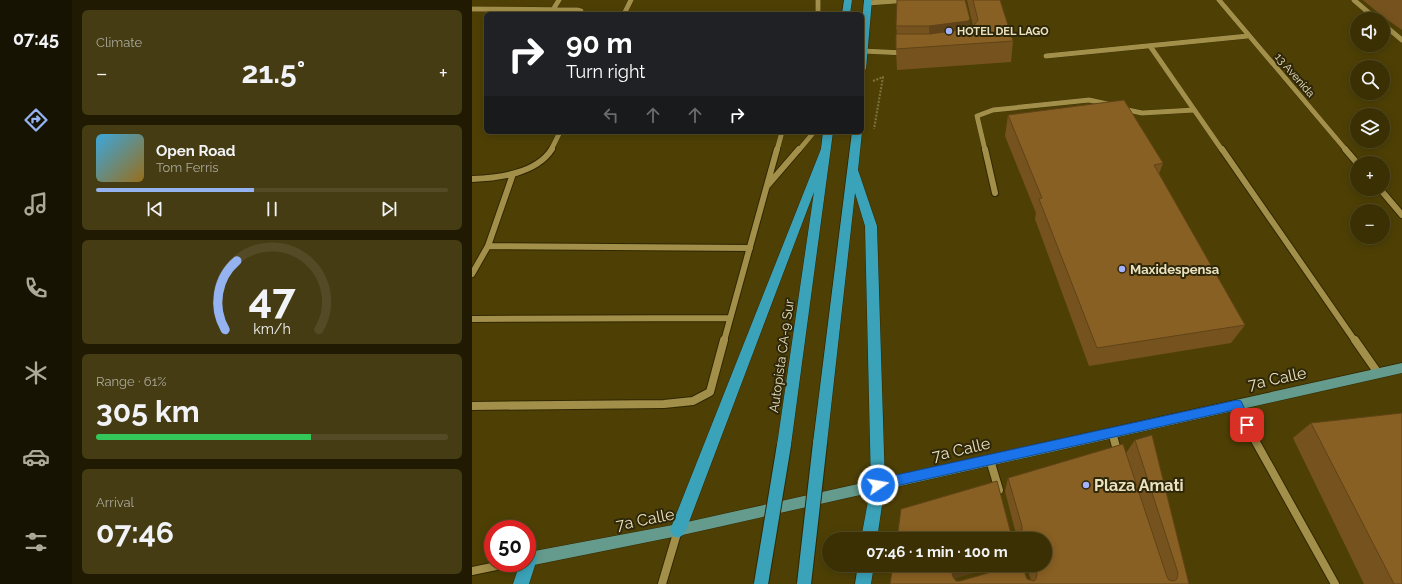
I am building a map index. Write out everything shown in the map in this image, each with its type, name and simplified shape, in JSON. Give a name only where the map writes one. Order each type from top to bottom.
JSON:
[{"type":"highway","points":[[846,12],[848,0]]},
{"type":"highway","points":[[864,52],[868,1]]},
{"type":"highway","name":"Autopista CA-9 Sur","points":[[761,584],[784,445],[828,134]]},
{"type":"highway","points":[[804,584],[857,134]]},
{"type":"highway","points":[[678,530],[826,148]]},
{"type":"highway","points":[[853,171],[871,226],[878,485],[870,532]]},
{"type":"highway","points":[[522,584],[525,572]]},
{"type":"highway","points":[[863,584],[865,572]]},
{"type":"main road","name":"7a Calle","points":[[536,557],[678,530],[1402,368]]},
{"type":"street","points":[[552,12],[559,0]]},
{"type":"street","points":[[625,12],[632,0]]},
{"type":"street","points":[[816,12],[818,0]]},
{"type":"street","points":[[868,1],[909,0]]},
{"type":"street","name":"13 Avenida","points":[[1218,0],[1351,156]]},
{"type":"street","points":[[1354,0],[1368,12]]},
{"type":"street","points":[[817,6],[818,12]]},
{"type":"street","points":[[472,9],[552,12],[577,10],[581,12]]},
{"type":"street","points":[[1390,30],[1402,40]]},
{"type":"street","points":[[1046,56],[1248,36]]},
{"type":"street","points":[[1150,46],[1378,373]]},
{"type":"street","points":[[864,52],[910,52]]},
{"type":"street","points":[[995,193],[977,116],[993,110],[1089,100],[1142,113],[1194,110]]},
{"type":"street","points":[[472,179],[493,178],[513,174],[547,156],[559,134]]},
{"type":"street","points":[[472,406],[664,404],[694,401],[710,392],[781,134]]},
{"type":"street","points":[[767,187],[812,134]]},
{"type":"street","points":[[472,274],[488,246],[513,174]]},
{"type":"street","points":[[1386,196],[1402,215]]},
{"type":"street","points":[[488,246],[750,248]]},
{"type":"street","points":[[472,319],[730,318]]},
{"type":"street","points":[[1237,404],[1252,435],[1335,584]]},
{"type":"street","points":[[1112,432],[1121,466]]},
{"type":"street","points":[[990,460],[1000,496]]},
{"type":"street","points":[[662,584],[678,530]]},
{"type":"street","points":[[472,571],[484,569]]},
{"type":"path","points":[[876,112],[883,77]]},
{"type":"building","points":[[897,0],[965,0],[970,19],[968,21],[929,26],[896,26]]},
{"type":"building","points":[[973,0],[1000,0],[1013,41],[896,49],[896,34],[930,34],[972,28],[978,20]]},
{"type":"building","points":[[1124,100],[1163,163],[1154,165],[1245,325],[1097,348],[1039,199],[1042,198],[1008,115]]},
{"type":"building","points":[[1402,413],[1402,584],[1394,584],[1311,423]]},
{"type":"building","name":"Plaza Amati","points":[[1152,435],[1189,584],[890,584],[892,572],[953,572],[953,577],[956,581],[960,581],[992,572],[1024,572],[1027,579],[1034,581],[1036,579],[1036,572],[1052,572],[1052,532],[1020,532],[1022,530],[1022,526],[1008,478],[1123,444],[1167,577],[1169,580],[1174,581],[1177,579],[1178,573],[1135,440]]},
{"type":"building","name":"Plaza Amati","points":[[997,481],[1010,530],[1012,532],[898,532],[901,509]]},
{"type":"place","name":"HOTEL DEL LAGO","points":[[949,31]]},
{"type":"place","name":"Maxidespensa","points":[[1122,269]]},
{"type":"place","name":"Plaza Amati","points":[[1086,485]]},
{"type":"route","points":[[878,485],[1237,404],[1247,425]]}]
